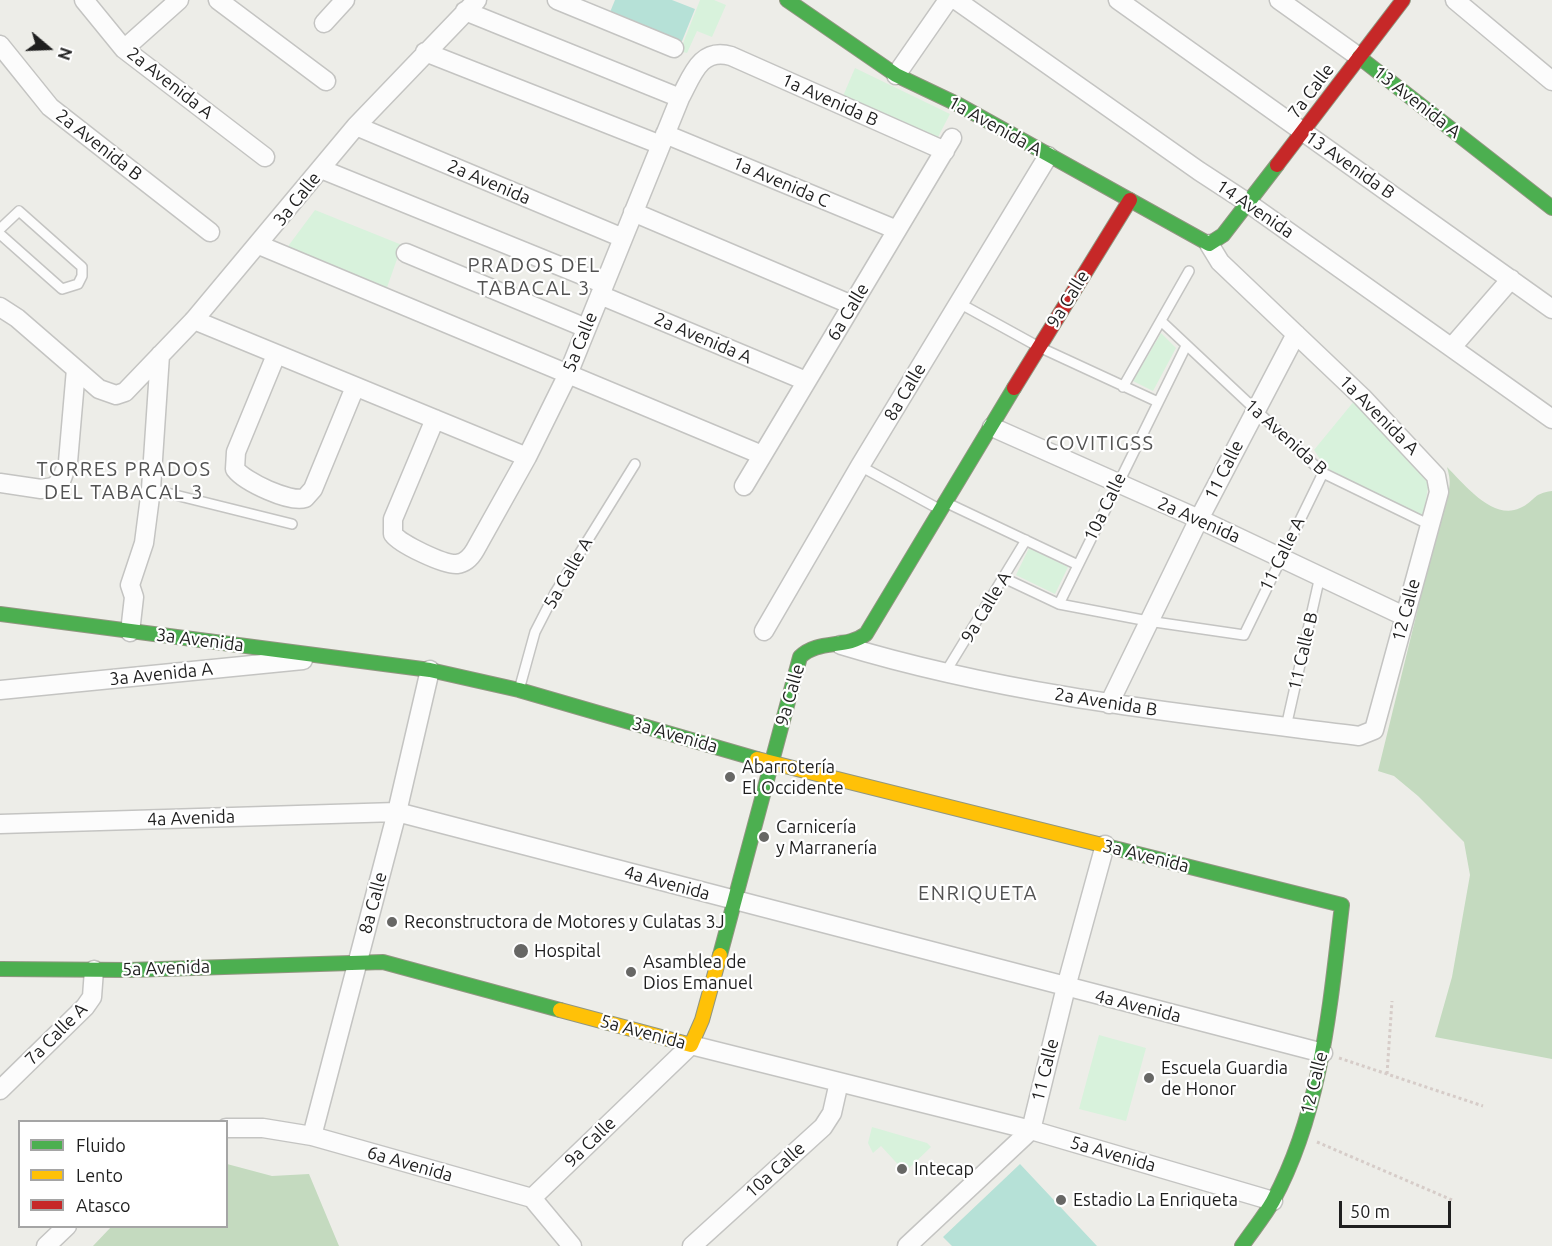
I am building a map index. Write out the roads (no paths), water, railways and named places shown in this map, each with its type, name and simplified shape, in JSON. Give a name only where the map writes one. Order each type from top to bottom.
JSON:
[{"type":"street","name":"2a Avenida A","points":[[84,0],[124,48],[265,157]]},
{"type":"street","points":[[124,48],[179,0]]},
{"type":"street","points":[[218,0],[326,81]]},
{"type":"street","points":[[324,23],[345,0]]},
{"type":"street","points":[[557,0],[674,48]]},
{"type":"street","name":"1a Avenida A","points":[[787,0],[896,75],[959,105],[1209,244],[1220,262],[1434,471],[1439,486],[1430,525]]},
{"type":"street","points":[[896,75],[948,0]]},
{"type":"street","name":"14 Avenida","points":[[956,0],[1248,203],[1552,419]]},
{"type":"street","name":"13 Avenida B","points":[[1118,0],[1552,309]]},
{"type":"street","name":"13 Avenida A","points":[[1279,0],[1359,57],[1552,208]]},
{"type":"street","name":"7a Calle","points":[[1248,203],[1403,0]]},
{"type":"street","points":[[1455,0],[1552,81]]},
{"type":"street","points":[[471,6],[680,99]]},
{"type":"street","name":"3a Calle","points":[[76,369],[99,389],[116,395],[133,385],[194,321],[260,245],[356,126],[424,52],[471,6]]},
{"type":"street","name":"2a Avenida B","points":[[0,45],[50,107],[210,232]]},
{"type":"street","name":"1a Avenida C","points":[[424,52],[663,140],[897,230]]},
{"type":"street","name":"5a Calle","points":[[435,419],[393,519],[393,534],[403,544],[449,563],[464,561],[475,550],[527,457],[568,374],[680,99],[698,64],[705,57],[714,53]]},
{"type":"street","name":"1a Avenida B","points":[[714,53],[731,56],[948,144]]},
{"type":"street","name":"2a Avenida","points":[[356,126],[623,238]]},
{"type":"street","name":"6a Calle","points":[[744,486],[948,144]]},
{"type":"street","name":"8a Calle","points":[[764,631],[860,466],[1048,156]]},
{"type":"street","name":"2a Avenida A","points":[[321,169],[602,289],[806,381]]},
{"type":"street","name":"9a Calle","points":[[532,1198],[691,1045],[702,1020],[802,655],[812,648],[856,642],[866,634],[1130,200]]},
{"type":"street","points":[[1209,244],[1220,238],[1248,203]]},
{"type":"street","points":[[633,212],[852,305]]},
{"type":"street","points":[[260,245],[762,455]]},
{"type":"street","points":[[406,253],[586,328]]},
{"type":"street","points":[[1452,347],[1511,279]]},
{"type":"street","points":[[0,307],[18,318],[76,369],[68,462],[61,481],[53,487],[41,489],[0,483]]},
{"type":"street","points":[[194,321],[527,457]]},
{"type":"street","name":"11 Calle","points":[[1109,705],[1199,519],[1296,334]]},
{"type":"street","points":[[130,632],[133,595],[142,576],[139,562],[151,489],[160,355]]},
{"type":"street","points":[[276,355],[234,462],[235,469],[240,476],[259,486],[299,500],[310,494],[355,387]]},
{"type":"street","name":"2a Avenida","points":[[992,427],[1199,519],[1404,616]]},
{"type":"street","name":"12 Calle","points":[[1374,730],[1430,525]]},
{"type":"street","name":"3a Avenida","points":[[0,614],[322,658],[430,670],[519,690],[771,763],[1342,905]]},
{"type":"street","name":"2a Avenida B","points":[[841,645],[945,673],[1109,705],[1359,736],[1374,730]]},
{"type":"street","name":"3a Avenida A","points":[[0,690],[322,658]]},
{"type":"street","name":"8a Calle","points":[[312,1136],[397,812],[430,670]]},
{"type":"street","name":"4a Avenida","points":[[0,824],[397,812],[1323,1053]]},
{"type":"street","name":"11 Calle","points":[[1030,1130],[1065,987],[1105,845]]},
{"type":"street","name":"12 Calle","points":[[1242,1246],[1273,1201],[1301,1135],[1323,1053],[1342,905]]},
{"type":"street","name":"5a Avenida","points":[[0,969],[94,970],[382,962],[691,1045],[1030,1130],[1273,1201]]},
{"type":"street","name":"7a Calle A","points":[[0,1090],[85,1007],[92,997],[94,970]]},
{"type":"street","name":"10a Calle","points":[[692,1246],[823,1127],[831,1113],[839,1082]]},
{"type":"street","name":"6a Avenida","points":[[228,1128],[263,1128],[312,1136],[532,1198]]},
{"type":"street","points":[[910,1245],[1030,1130]]},
{"type":"street","points":[[532,1198],[572,1246]]},
{"type":"street","points":[[46,1246],[66,1228]]},
{"type":"lane","points":[[0,230],[19,211],[82,267],[82,276],[78,284],[62,289],[0,234]]},
{"type":"lane","points":[[0,214],[8,221]]},
{"type":"lane","points":[[1123,387],[1189,271]]},
{"type":"lane","points":[[959,303],[1039,347],[1158,402]]},
{"type":"lane","name":"1a Avenida B","points":[[1161,321],[1323,473],[1430,525]]},
{"type":"lane","name":"10a Calle","points":[[1059,604],[1116,483],[1186,346]]},
{"type":"lane","name":"5a Calle A","points":[[519,690],[535,632],[555,593],[635,464]]},
{"type":"lane","points":[[860,466],[944,507],[1026,540],[1078,565]]},
{"type":"lane","name":"11 Calle A","points":[[1148,621],[1242,635],[1323,473]]},
{"type":"lane","points":[[151,489],[292,525]]},
{"type":"lane","name":"9a Calle A","points":[[945,673],[1026,540]]},
{"type":"lane","name":"11 Calle B","points":[[1286,727],[1320,576]]},
{"type":"lane","points":[[1004,578],[1059,604],[1148,621]]},
{"type":"place","name":"Abarrotería El Occidente","points":[[730,777]]},
{"type":"place","name":"Carnicería y Marranería","points":[[764,837]]},
{"type":"place","name":"Reconstructora de Motores y Culatas 3J","points":[[392,922]]},
{"type":"place","name":"Hospital","points":[[521,951]]},
{"type":"place","name":"Asamblea de Dios Emanuel","points":[[631,972]]},
{"type":"place","name":"Escuela Guardia de Honor","points":[[1149,1078]]},
{"type":"place","name":"Intecap","points":[[902,1169]]},
{"type":"place","name":"Estadio La Enriqueta","points":[[1061,1200]]},
{"type":"district","name":"PRADOS DEL TABACAL 3","points":[[534,276]]},
{"type":"district","name":"COVITIGSS","points":[[1100,443]]},
{"type":"district","name":"TORRES PRADOS DEL TABACAL 3","points":[[124,480]]},
{"type":"district","name":"ENRIQUETA","points":[[978,893]]}]
